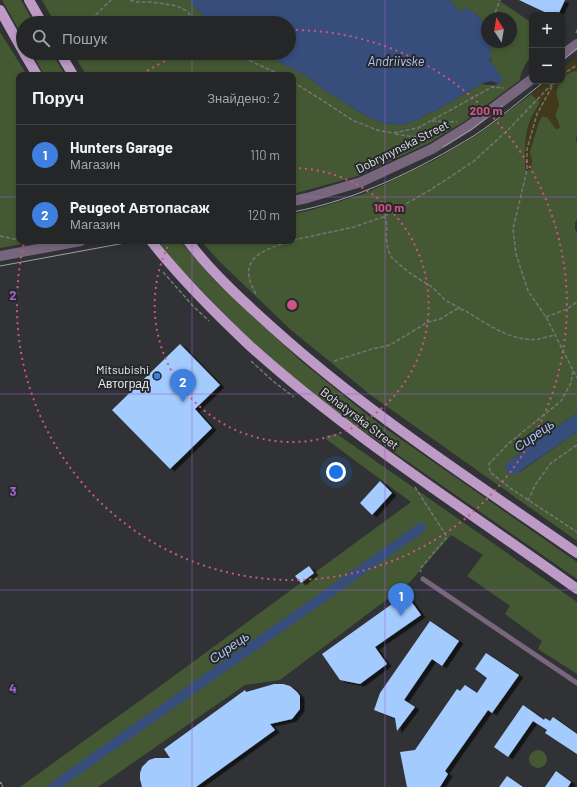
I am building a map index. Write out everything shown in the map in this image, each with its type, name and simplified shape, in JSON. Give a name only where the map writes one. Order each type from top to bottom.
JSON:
[{"type":"main road","points":[[29,0],[38,16]]},
{"type":"main road","points":[[0,10],[16,38]]},
{"type":"main road","points":[[29,60],[35,72]]},
{"type":"main road","points":[[64,60],[71,72]]},
{"type":"main road","name":"Bohatyrska Street","points":[[153,244],[171,267],[208,305],[276,369],[320,406],[419,478],[577,589]]},
{"type":"main road","name":"Bohatyrska Street","points":[[191,244],[220,278],[305,357],[418,443],[577,553]]},
{"type":"street","points":[[565,53],[577,44]]},
{"type":"street","name":"Dobrynynska Street","points":[[296,200],[361,182],[432,149],[469,126],[529,81]]},
{"type":"street","points":[[0,256],[68,244]]},
{"type":"lane","points":[[423,579],[577,683]]},
{"type":"path","points":[[94,16],[111,0]]},
{"type":"path","points":[[130,0],[136,2],[152,2],[177,6],[187,11],[191,16]]},
{"type":"path","points":[[495,12],[500,0]]},
{"type":"path","points":[[248,60],[274,72]]},
{"type":"path","points":[[565,73],[577,65]]},
{"type":"path","points":[[296,84],[352,120],[377,130],[408,136],[434,138]]},
{"type":"path","points":[[296,239],[354,227],[385,216],[432,189],[474,161],[508,130],[552,84]]},
{"type":"path","points":[[553,84],[537,114],[528,149],[527,170],[513,229],[516,254],[528,291],[546,317],[577,378]]},
{"type":"path","points":[[393,133],[418,128],[492,86],[505,88]]},
{"type":"path","points":[[431,121],[460,122]]},
{"type":"path","points":[[385,216],[388,250],[392,258],[411,274],[432,287],[445,300],[505,334],[538,339],[555,335]]},
{"type":"path","points":[[0,236],[16,239]]},
{"type":"path","points":[[256,294],[248,277],[251,263],[263,251],[282,244]]},
{"type":"path","points":[[546,317],[567,309],[577,302]]},
{"type":"path","points":[[334,361],[390,345],[428,322],[440,319],[457,309],[464,310]]},
{"type":"path","points":[[573,371],[571,383],[561,401],[508,444],[489,464],[490,472],[510,488],[577,532]]},
{"type":"path","points":[[528,501],[535,485],[551,463],[577,445]]},
{"type":"path","points":[[412,482],[448,537],[420,569],[423,579]]},
{"type":"green space","points":[[2,0],[21,0],[30,16],[16,16],[16,25]]},
{"type":"green space","points":[[42,0],[189,0],[204,16],[51,16]]},
{"type":"green space","points":[[450,0],[498,0],[516,12],[481,12],[481,19],[476,14],[459,11]]},
{"type":"green space","points":[[517,13],[529,21],[529,60],[524,67],[520,80],[465,121],[429,143],[358,176],[296,193],[296,72],[84,72],[77,60],[276,60],[308,77],[326,91],[368,117],[383,123],[403,125],[435,111],[483,83],[484,85],[497,85],[497,83],[500,83],[502,79],[491,62],[490,48],[517,48]]},
{"type":"green space","points":[[0,32],[16,57],[16,60],[18,60],[25,72],[16,72],[16,244],[22,244],[0,248]]},
{"type":"green space","points":[[36,60],[56,60],[63,72],[42,72]]},
{"type":"green space","points":[[577,70],[577,220],[575,223],[575,229],[577,232],[577,413],[511,460],[520,472],[577,432],[577,541],[372,396],[291,330],[220,262],[204,244],[296,244],[296,213],[312,210],[366,193],[433,161],[477,135],[533,93],[532,95],[540,102],[531,118],[527,130],[525,143],[525,169],[537,127],[542,116],[547,117],[556,129],[560,127],[555,114],[559,106],[556,93],[558,84],[565,84],[565,76]]},
{"type":"green space","points":[[160,244],[183,244],[216,282],[302,362],[379,424],[577,562],[577,579],[349,421],[287,373],[239,329],[176,264]]},
{"type":"green space","points":[[337,434],[577,602],[577,674],[538,649],[542,641],[505,614],[510,606],[467,576],[483,555],[451,535],[410,582],[280,680],[245,685],[98,787],[20,787],[411,502],[326,439],[326,436]]},
{"type":"green space","points":[[538,750],[544,753],[547,759],[544,765],[538,768],[532,765],[529,759],[532,753]]},
{"type":"sand","points":[[577,57],[577,70],[565,76],[565,67]]},
{"type":"sand","points":[[544,84],[559,84],[556,93],[559,106],[555,115],[560,127],[557,129],[547,117],[542,116],[529,150],[532,160],[531,169],[527,171],[525,170],[525,145],[531,118],[540,102],[532,95]]},
{"type":"water","name":"Andriivske","points":[[189,0],[450,0],[459,11],[462,11],[465,8],[468,9],[481,20],[481,48],[491,48],[490,61],[503,79],[503,82],[497,83],[491,81],[483,83],[435,111],[403,125],[383,123],[368,117],[326,91],[308,77],[276,60],[296,60],[296,16],[204,16]]},
{"type":"water","points":[[577,413],[577,432],[516,474],[508,474],[505,464]]},
{"type":"building","points":[[519,0],[565,0],[559,12],[545,12]]},
{"type":"building","points":[[180,344],[220,385],[195,409],[212,428],[170,469],[112,410]]},
{"type":"building","points":[[380,481],[392,493],[372,515],[360,503]]},
{"type":"building","points":[[309,566],[314,573],[301,583],[295,576]]},
{"type":"building","points":[[406,594],[421,615],[375,647],[387,664],[360,684],[340,680],[322,654]]},
{"type":"building","points":[[430,621],[459,641],[442,666],[432,659],[404,700],[415,707],[397,731],[395,718],[374,710],[380,693]]},
{"type":"building","points":[[486,653],[519,675],[492,713],[488,710],[445,771],[448,774],[440,787],[407,787],[400,752],[415,750],[457,689],[460,691],[465,685],[477,693],[487,678],[475,669]]},
{"type":"building","points":[[274,684],[290,686],[300,696],[300,709],[292,719],[270,724],[275,730],[196,787],[142,787],[140,773],[142,767],[149,760],[155,758],[170,758],[164,749],[245,690],[246,692]]},
{"type":"building","points":[[523,705],[544,720],[545,718],[550,721],[553,717],[577,734],[577,754],[545,733],[547,730],[533,721],[508,757],[494,747]]},
{"type":"building","points":[[556,771],[571,782],[568,787],[545,787]]},
{"type":"building","points":[[507,776],[523,787],[499,787]]},
{"type":"waterway","name":"Сирець","points":[[53,787],[421,528]]},
{"type":"tram line","points":[[565,58],[577,48]]},
{"type":"tram line","points":[[296,211],[317,207],[364,191],[387,182],[432,160],[484,129],[541,84]]},
{"type":"tram line","points":[[443,147],[472,129],[502,106]]},
{"type":"tram line","points":[[0,266],[120,244]]},
{"type":"place","name":"Mitsubishi Автоград","points":[[157,376]]},
{"type":"place","name":"Peugeot Автопасаж","points":[[183,402]]},
{"type":"place","name":"Hunters Garage","points":[[401,616]]}]
